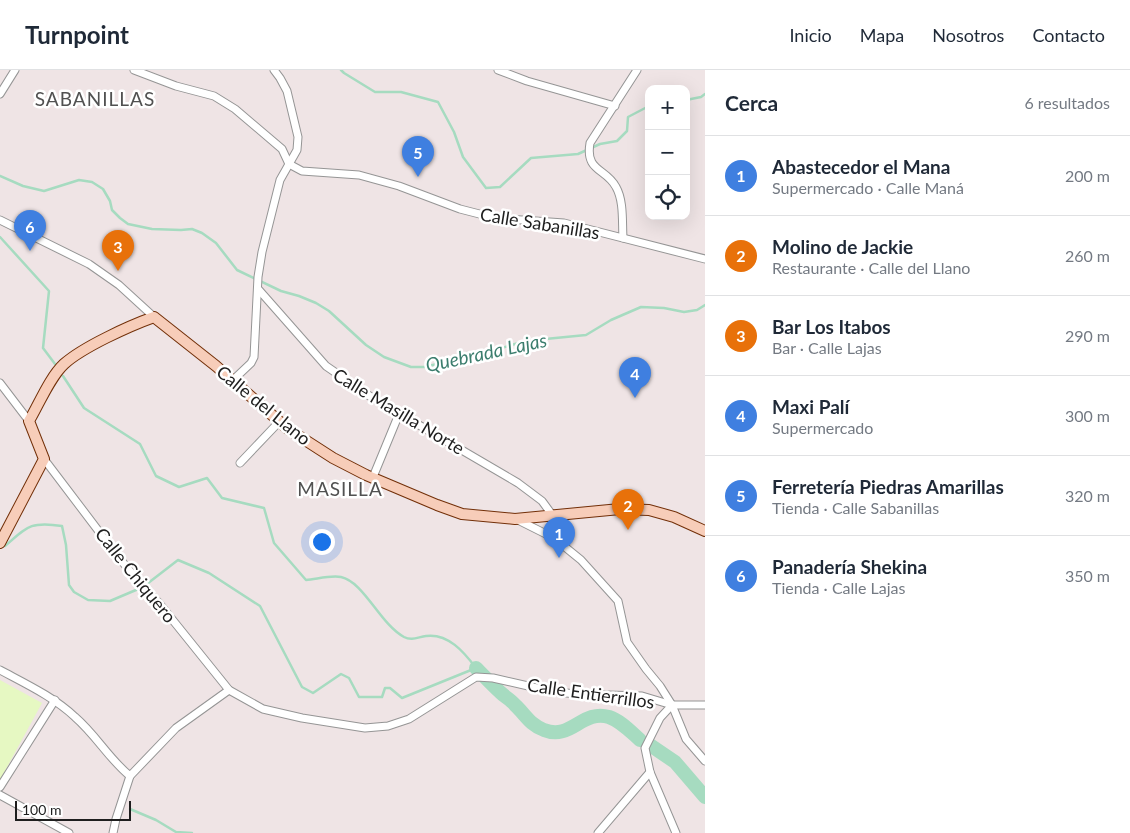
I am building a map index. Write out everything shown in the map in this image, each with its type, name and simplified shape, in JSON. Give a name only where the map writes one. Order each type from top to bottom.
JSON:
[{"type":"main road","name":"Calle del Llano","points":[[154,317],[279,422],[333,458],[437,505],[462,514],[515,519],[620,508],[649,510],[674,516],[705,531]]},
{"type":"main road","points":[[0,543],[44,458],[29,421],[52,380],[63,365],[100,342],[135,324],[154,317]]},
{"type":"street","points":[[0,94],[15,70]]},
{"type":"street","points":[[134,70],[176,86],[214,96],[228,105],[282,149],[289,164]]},
{"type":"street","points":[[232,381],[251,363],[254,357],[259,290],[258,277],[269,220],[280,180],[297,150],[298,137],[287,91],[274,70]]},
{"type":"street","points":[[498,70],[527,82],[615,106]]},
{"type":"street","points":[[623,238],[620,197],[616,186],[592,164],[588,154],[590,143],[637,70]]},
{"type":"street","name":"Calle Sabanillas","points":[[289,164],[302,171],[360,175],[399,186],[460,209],[495,218],[564,224],[705,259]]},
{"type":"street","points":[[0,220],[89,264],[120,285],[154,317]]},
{"type":"street","name":"Calle Masilla Norte","points":[[259,290],[326,366],[399,414],[518,484],[542,501],[553,516]]},
{"type":"street","points":[[0,383],[29,421]]},
{"type":"street","points":[[373,477],[399,414]]},
{"type":"street","points":[[240,463],[279,422]]},
{"type":"street","name":"Calle Chiquero","points":[[44,458],[121,560],[159,603],[229,690]]},
{"type":"street","points":[[515,519],[554,538],[581,560],[618,601],[627,642],[660,686],[672,706],[686,739],[705,761]]},
{"type":"street","points":[[0,670],[55,700],[93,734],[116,764],[130,776]]},
{"type":"street","name":"Calle Entierrillos","points":[[229,690],[263,709],[302,718],[365,728],[388,726],[408,719],[476,677],[493,678],[550,691],[575,694],[642,696],[672,706],[705,705]]},
{"type":"street","points":[[113,833],[130,776],[176,728],[229,690]]},
{"type":"street","points":[[0,787],[55,700]]},
{"type":"street","points":[[672,706],[660,718],[644,748],[650,772],[676,833]]},
{"type":"street","points":[[598,833],[650,772]]},
{"type":"street","points":[[0,794],[69,833]]},
{"type":"green space","points":[[0,680],[42,703],[0,780]]},
{"type":"waterway","points":[[341,70],[375,92],[401,92],[438,102],[454,132],[463,157],[486,188],[500,187],[531,158],[578,154],[600,144],[617,141],[627,131],[628,117],[645,108]]},
{"type":"waterway","points":[[690,99],[701,97],[705,94]]},
{"type":"waterway","name":"Quebrada Lajas","points":[[0,176],[23,186],[44,191],[79,180],[92,182],[103,189],[110,201],[112,210],[128,224],[152,229],[192,229],[202,233],[216,243],[237,270],[281,291],[316,303],[329,311],[366,345],[384,357],[411,367],[424,367],[485,353],[525,341],[586,335],[611,320],[641,307],[664,308],[684,312],[697,310],[705,305]]},
{"type":"waterway","points":[[0,237],[49,291],[43,348],[55,364]]},
{"type":"waterway","points":[[1,545],[5,546],[24,530],[36,525],[62,526],[66,545],[69,585],[74,592],[88,600],[110,601],[143,587],[178,560],[209,573],[260,606],[302,687],[313,693],[341,674],[349,678],[359,697],[382,697],[385,688],[390,688],[402,698],[476,668],[461,650],[441,637],[426,636],[410,639],[395,631],[365,595],[349,580],[341,577],[306,580],[274,543],[264,508],[222,498],[207,478],[179,487],[156,476],[140,444],[84,408],[63,376]]},
{"type":"waterway","points":[[476,668],[539,728],[553,732],[562,731],[591,717],[609,717],[618,721],[640,740]]},
{"type":"waterway","points":[[650,745],[675,762],[705,797]]},
{"type":"waterway","points":[[130,809],[156,820],[176,832],[192,833]]},
{"type":"place","name":"Ferretería Piedras Amarillas","points":[[418,177]]},
{"type":"place","name":"Panadería Shekina","points":[[30,251]]},
{"type":"place","name":"Bar Los Itabos","points":[[118,271]]},
{"type":"place","name":"Maxi Palí","points":[[635,398]]},
{"type":"place","name":"Molino de Jackie","points":[[628,530]]},
{"type":"place","name":"Abastecedor el Mana","points":[[559,558]]},
{"type":"district","name":"SABANILLAS","points":[[95,98]]},
{"type":"district","name":"MASILLA","points":[[340,488]]}]
